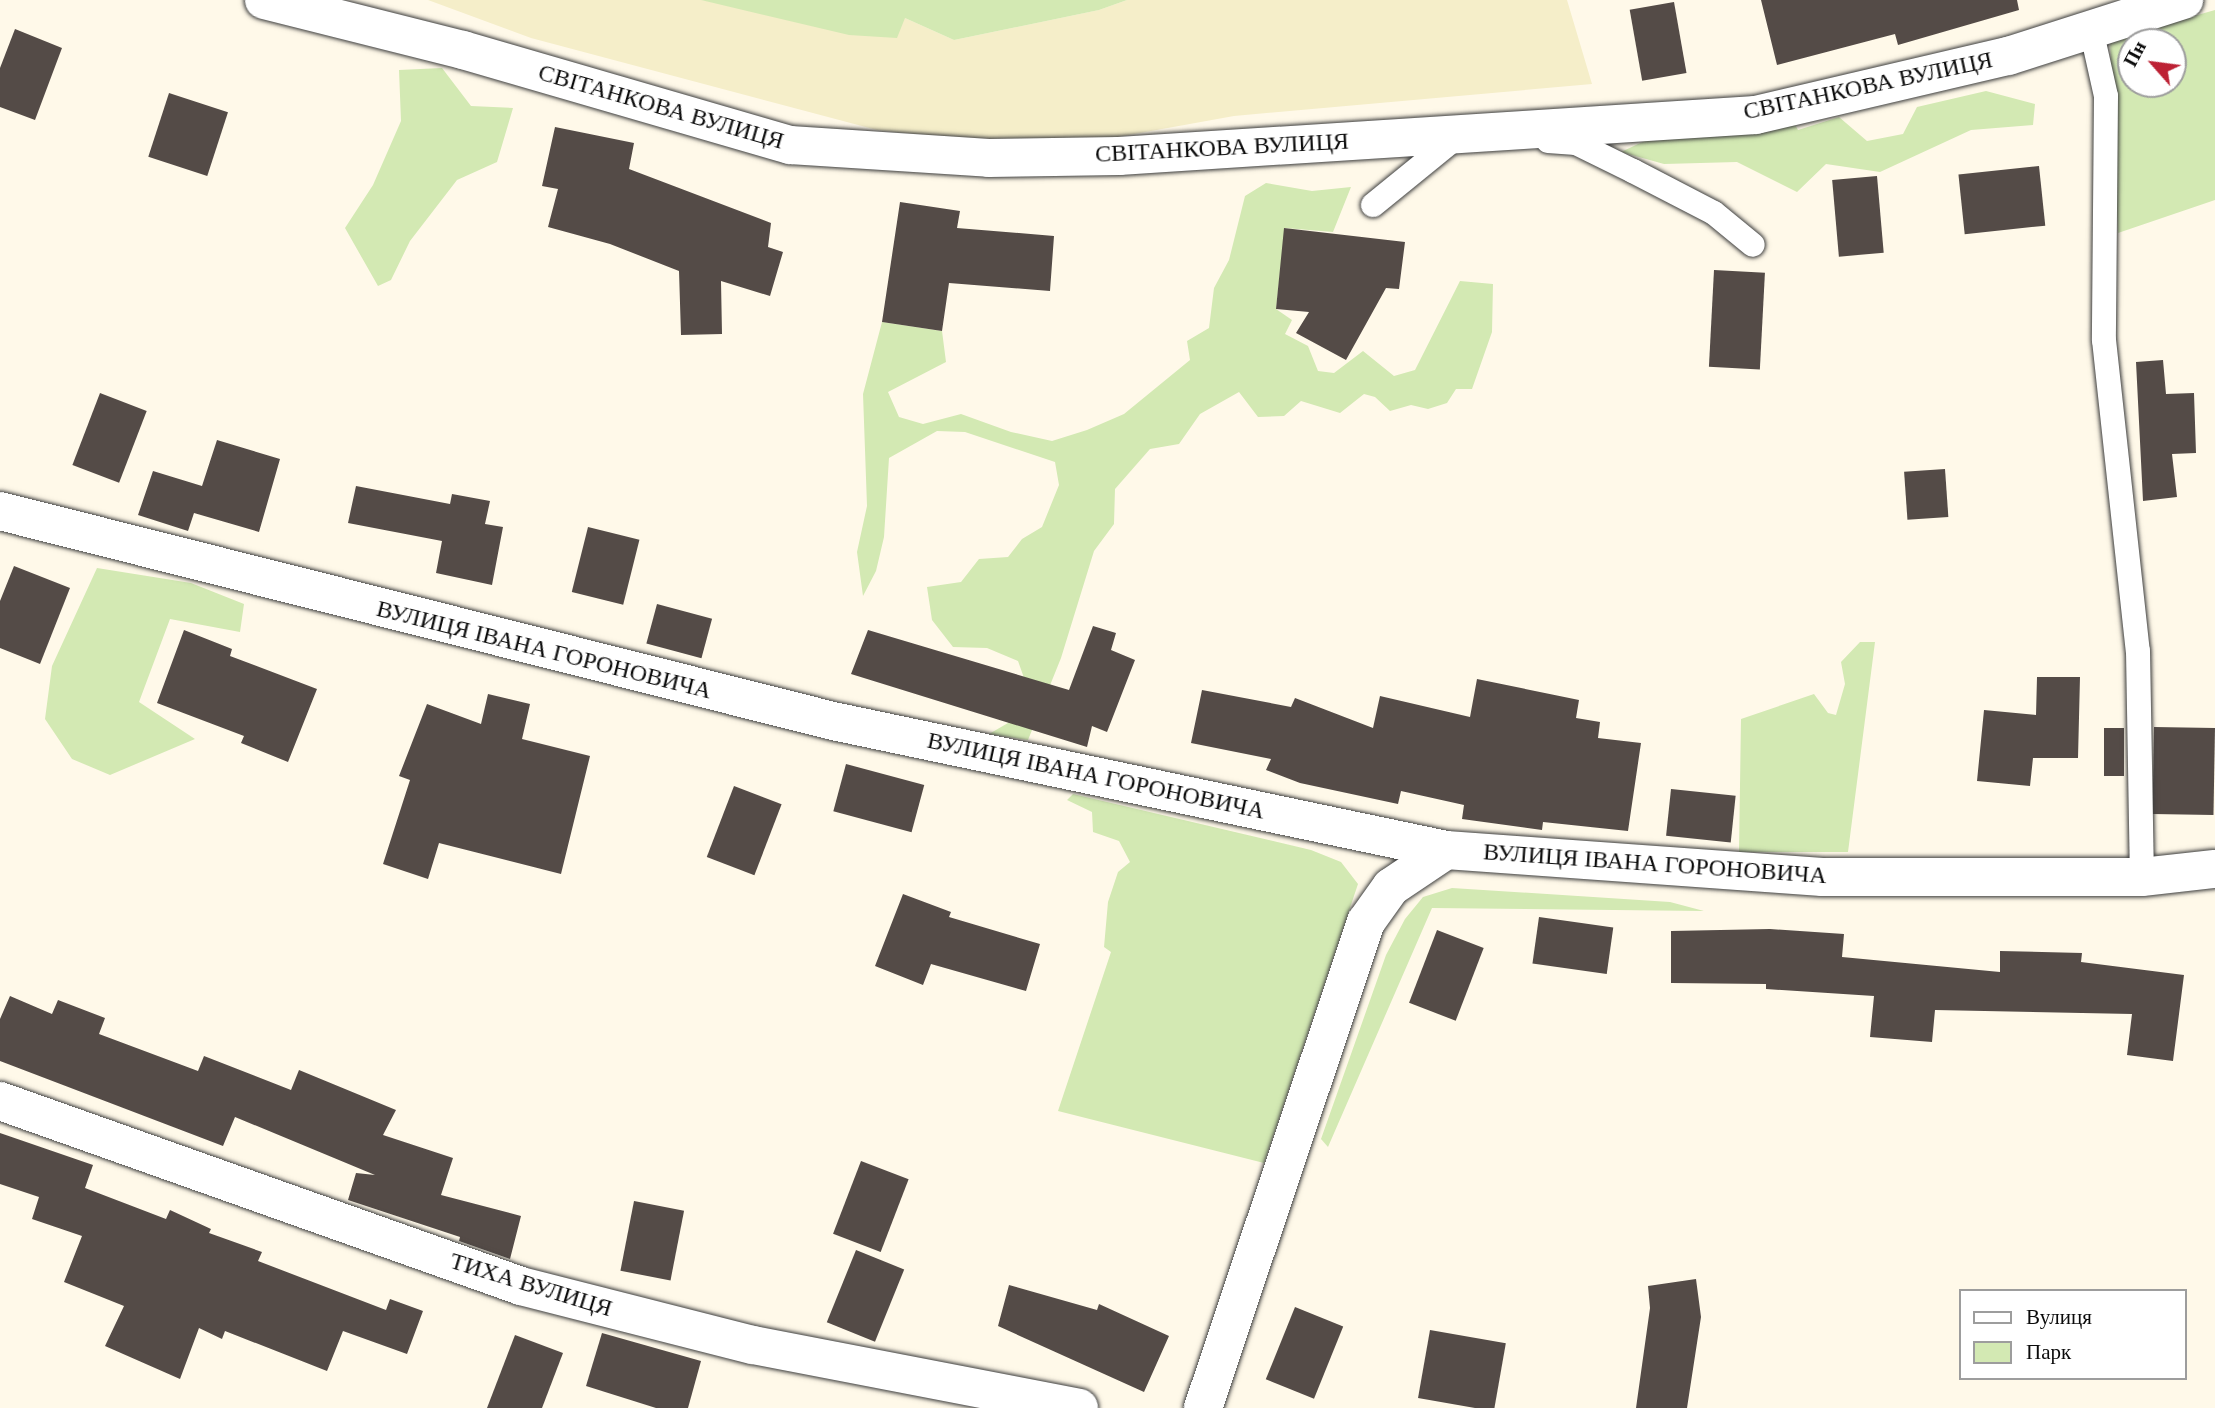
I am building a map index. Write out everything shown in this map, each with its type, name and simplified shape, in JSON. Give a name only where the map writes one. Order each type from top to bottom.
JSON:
[{"type":"street","name":"СВІТАНКОВА ВУЛИЦЯ","points":[[264,0],[463,50],[790,145],[1002,158],[1119,156],[1756,115],[2008,56],[2184,0]]},
{"type":"street","name":"ВУЛИЦЯ ІВАНА ГОРОНОВИЧА","points":[[0,511],[833,721],[1446,850],[1822,877],[2142,877],[2215,869]]},
{"type":"street","points":[[1203,1408],[1366,922],[1391,887],[1446,850]]},
{"type":"street","name":"ТИХА ВУЛИЦЯ","points":[[0,1101],[521,1286],[753,1345],[1079,1408]]},
{"type":"lane","points":[[2091,29],[2106,96],[2104,340],[2138,651],[2142,877]]},
{"type":"lane","points":[[1373,205],[1457,135],[1576,143],[1714,213],[1753,245]]},
{"type":"shaded area","points":[[428,0],[701,0],[905,18],[954,40],[1099,10],[1127,0],[1567,0],[1592,84],[1234,116],[1101,140],[998,143],[877,130],[531,38]]},
{"type":"green space","points":[[701,0],[1127,0],[1099,10],[954,40],[905,18],[897,38],[849,35]]},
{"type":"green space","points":[[2215,10],[2215,200],[2118,233],[2110,40],[2117,38],[2117,98],[2187,98],[2187,28],[2152,28]]},
{"type":"green space","points":[[442,68],[471,106],[513,108],[497,162],[457,180],[410,241],[391,280],[378,286],[345,228],[373,185],[401,121],[399,70]]},
{"type":"green space","points":[[1986,91],[2035,104],[2033,125],[1971,130],[1880,172],[1826,164],[1797,192],[1737,162],[1664,164],[1621,152],[1653,137],[1713,137],[1793,121],[1798,130],[1839,117],[1867,141],[1903,134],[1917,107]]},
{"type":"green space","points":[[1266,183],[1312,191],[1351,187],[1333,232],[1285,228],[1276,309],[1292,320],[1285,334],[1308,346],[1318,371],[1334,373],[1363,351],[1394,376],[1415,370],[1460,281],[1493,284],[1492,332],[1472,389],[1456,389],[1447,403],[1428,409],[1411,405],[1390,411],[1375,397],[1364,394],[1340,413],[1301,401],[1284,416],[1258,417],[1239,392],[1200,414],[1179,444],[1150,449],[1115,489],[1114,524],[1094,551],[1061,658],[1028,740],[989,734],[1008,723],[1029,692],[1018,661],[987,648],[953,647],[932,620],[927,587],[961,582],[979,559],[1008,557],[1022,539],[1042,527],[1059,485],[1055,462],[965,432],[937,431],[889,458],[884,537],[876,571],[863,596],[857,552],[867,506],[863,394],[882,322],[942,331],[946,362],[888,392],[899,417],[923,424],[961,414],[1011,432],[1052,441],[1087,430],[1124,414],[1190,360],[1187,341],[1209,328],[1214,288],[1229,260],[1245,196]]},
{"type":"green space","points":[[97,568],[191,583],[244,604],[240,632],[170,619],[139,702],[195,739],[110,775],[72,759],[45,719],[52,666]]},
{"type":"green space","points":[[1860,642],[1875,642],[1848,852],[1739,852],[1741,719],[1814,694],[1828,713],[1836,715],[1845,684],[1841,662]]},
{"type":"green space","points":[[1073,794],[1311,850],[1341,862],[1358,884],[1264,1163],[1058,1111],[1111,952],[1104,947],[1108,902],[1118,872],[1130,862],[1119,841],[1093,832],[1092,812],[1067,800]]},
{"type":"green space","points":[[1452,888],[1670,902],[1704,911],[1432,908],[1328,1147],[1321,1139],[1386,955],[1405,919],[1423,897]]},
{"type":"building","points":[[1761,0],[2017,0],[2019,10],[1898,45],[1895,34],[1777,65]]},
{"type":"building","points":[[1674,2],[1687,73],[1642,81],[1630,10]]},
{"type":"building","points":[[15,29],[62,48],[35,120],[0,107],[0,68]]},
{"type":"building","points":[[169,93],[228,112],[207,176],[148,157]]},
{"type":"building","points":[[555,127],[634,143],[629,169],[771,223],[768,247],[783,252],[770,296],[721,281],[722,334],[681,335],[679,271],[610,244],[548,227],[558,189],[542,186]]},
{"type":"building","points":[[2039,166],[2045,226],[1965,234],[1958,174]]},
{"type":"building","points":[[1877,176],[1884,253],[1839,257],[1832,180]]},
{"type":"building","points":[[900,202],[960,211],[957,228],[1054,236],[1050,291],[949,283],[942,331],[882,322]]},
{"type":"building","points":[[1284,228],[1405,242],[1399,289],[1386,288],[1346,360],[1296,333],[1309,312],[1276,309]]},
{"type":"building","points":[[1714,270],[1765,273],[1760,370],[1709,367]]},
{"type":"building","points":[[2163,360],[2166,394],[2194,393],[2196,453],[2172,454],[2177,497],[2143,501],[2136,362]]},
{"type":"building","points":[[100,393],[147,411],[119,483],[72,465]]},
{"type":"building","points":[[217,440],[280,459],[259,532],[194,513],[188,531],[138,515],[153,471],[202,486]]},
{"type":"building","points":[[1945,469],[1948,517],[1907,520],[1904,472]]},
{"type":"building","points":[[356,486],[450,504],[452,494],[490,501],[485,524],[503,527],[492,585],[436,573],[442,541],[348,523]]},
{"type":"building","points":[[588,527],[639,540],[623,605],[572,592]]},
{"type":"building","points":[[14,566],[70,588],[40,664],[0,648],[0,601]]},
{"type":"building","points":[[657,604],[712,619],[701,658],[646,644]]},
{"type":"building","points":[[1093,626],[1116,633],[1111,650],[1135,660],[1107,732],[1092,726],[1087,747],[851,674],[868,630],[1069,690]]},
{"type":"building","points":[[184,630],[232,649],[230,656],[317,689],[288,762],[241,743],[244,736],[157,703]]},
{"type":"building","points":[[2037,677],[2080,677],[2078,758],[2033,758],[2030,786],[1977,781],[1984,710],[2036,715]]},
{"type":"building","points":[[1477,679],[1579,700],[1576,718],[1600,722],[1598,738],[1641,743],[1628,831],[1543,822],[1542,830],[1462,819],[1464,805],[1401,791],[1398,804],[1300,783],[1266,770],[1271,759],[1191,743],[1202,690],[1291,707],[1295,698],[1373,728],[1380,696],[1470,717]]},
{"type":"building","points":[[488,694],[530,704],[522,739],[590,756],[561,874],[439,843],[428,879],[383,864],[410,780],[399,776],[427,704],[481,724]]},
{"type":"building","points":[[2154,727],[2215,728],[2213,815],[2152,814]]},
{"type":"building","points":[[2104,728],[2124,728],[2124,776],[2104,776]]},
{"type":"building","points":[[846,764],[924,785],[912,832],[833,811]]},
{"type":"building","points":[[734,786],[782,804],[754,875],[707,857]]},
{"type":"building","points":[[1671,789],[1736,796],[1731,843],[1666,836]]},
{"type":"building","points":[[903,894],[951,912],[949,917],[1040,944],[1026,991],[931,964],[923,985],[875,966]]},
{"type":"building","points":[[1539,917],[1613,927],[1607,974],[1532,964]]},
{"type":"building","points":[[1770,929],[1844,934],[1842,957],[2000,972],[2000,951],[2082,953],[2081,962],[2184,975],[2173,1061],[2127,1055],[2132,1014],[1935,1010],[1932,1042],[1870,1037],[1874,996],[1766,989],[1766,984],[1671,983],[1671,931]]},
{"type":"building","points":[[1437,930],[1484,948],[1456,1021],[1409,1003]]},
{"type":"building","points":[[10,996],[52,1014],[58,1000],[105,1018],[99,1034],[198,1071],[204,1056],[291,1090],[299,1070],[396,1110],[383,1135],[453,1158],[441,1195],[521,1216],[510,1259],[459,1241],[460,1237],[348,1200],[356,1173],[375,1175],[235,1117],[223,1146],[0,1061],[0,1019]]},
{"type":"building","points":[[0,1133],[93,1165],[85,1188],[166,1219],[170,1210],[211,1229],[209,1233],[262,1252],[258,1261],[386,1310],[390,1299],[423,1311],[407,1354],[343,1331],[327,1371],[225,1331],[222,1339],[199,1328],[180,1379],[105,1346],[124,1306],[64,1282],[82,1236],[32,1219],[39,1197],[0,1184]]},
{"type":"building","points":[[861,1161],[909,1179],[881,1252],[833,1234]]},
{"type":"building","points":[[634,1201],[684,1211],[671,1280],[620,1271]]},
{"type":"building","points":[[856,1250],[904,1269],[875,1342],[827,1322]]},
{"type":"building","points":[[1696,1279],[1701,1317],[1687,1408],[1636,1408],[1650,1308],[1648,1286]]},
{"type":"building","points":[[1009,1285],[1097,1310],[1099,1304],[1169,1336],[1144,1392],[998,1326]]},
{"type":"building","points":[[1295,1307],[1343,1326],[1314,1399],[1266,1379]]},
{"type":"building","points":[[1430,1330],[1506,1343],[1494,1408],[1475,1408],[1418,1398]]},
{"type":"building","points":[[602,1333],[701,1361],[688,1408],[656,1408],[586,1386]]},
{"type":"building","points":[[515,1335],[563,1353],[542,1408],[487,1408]]}]
